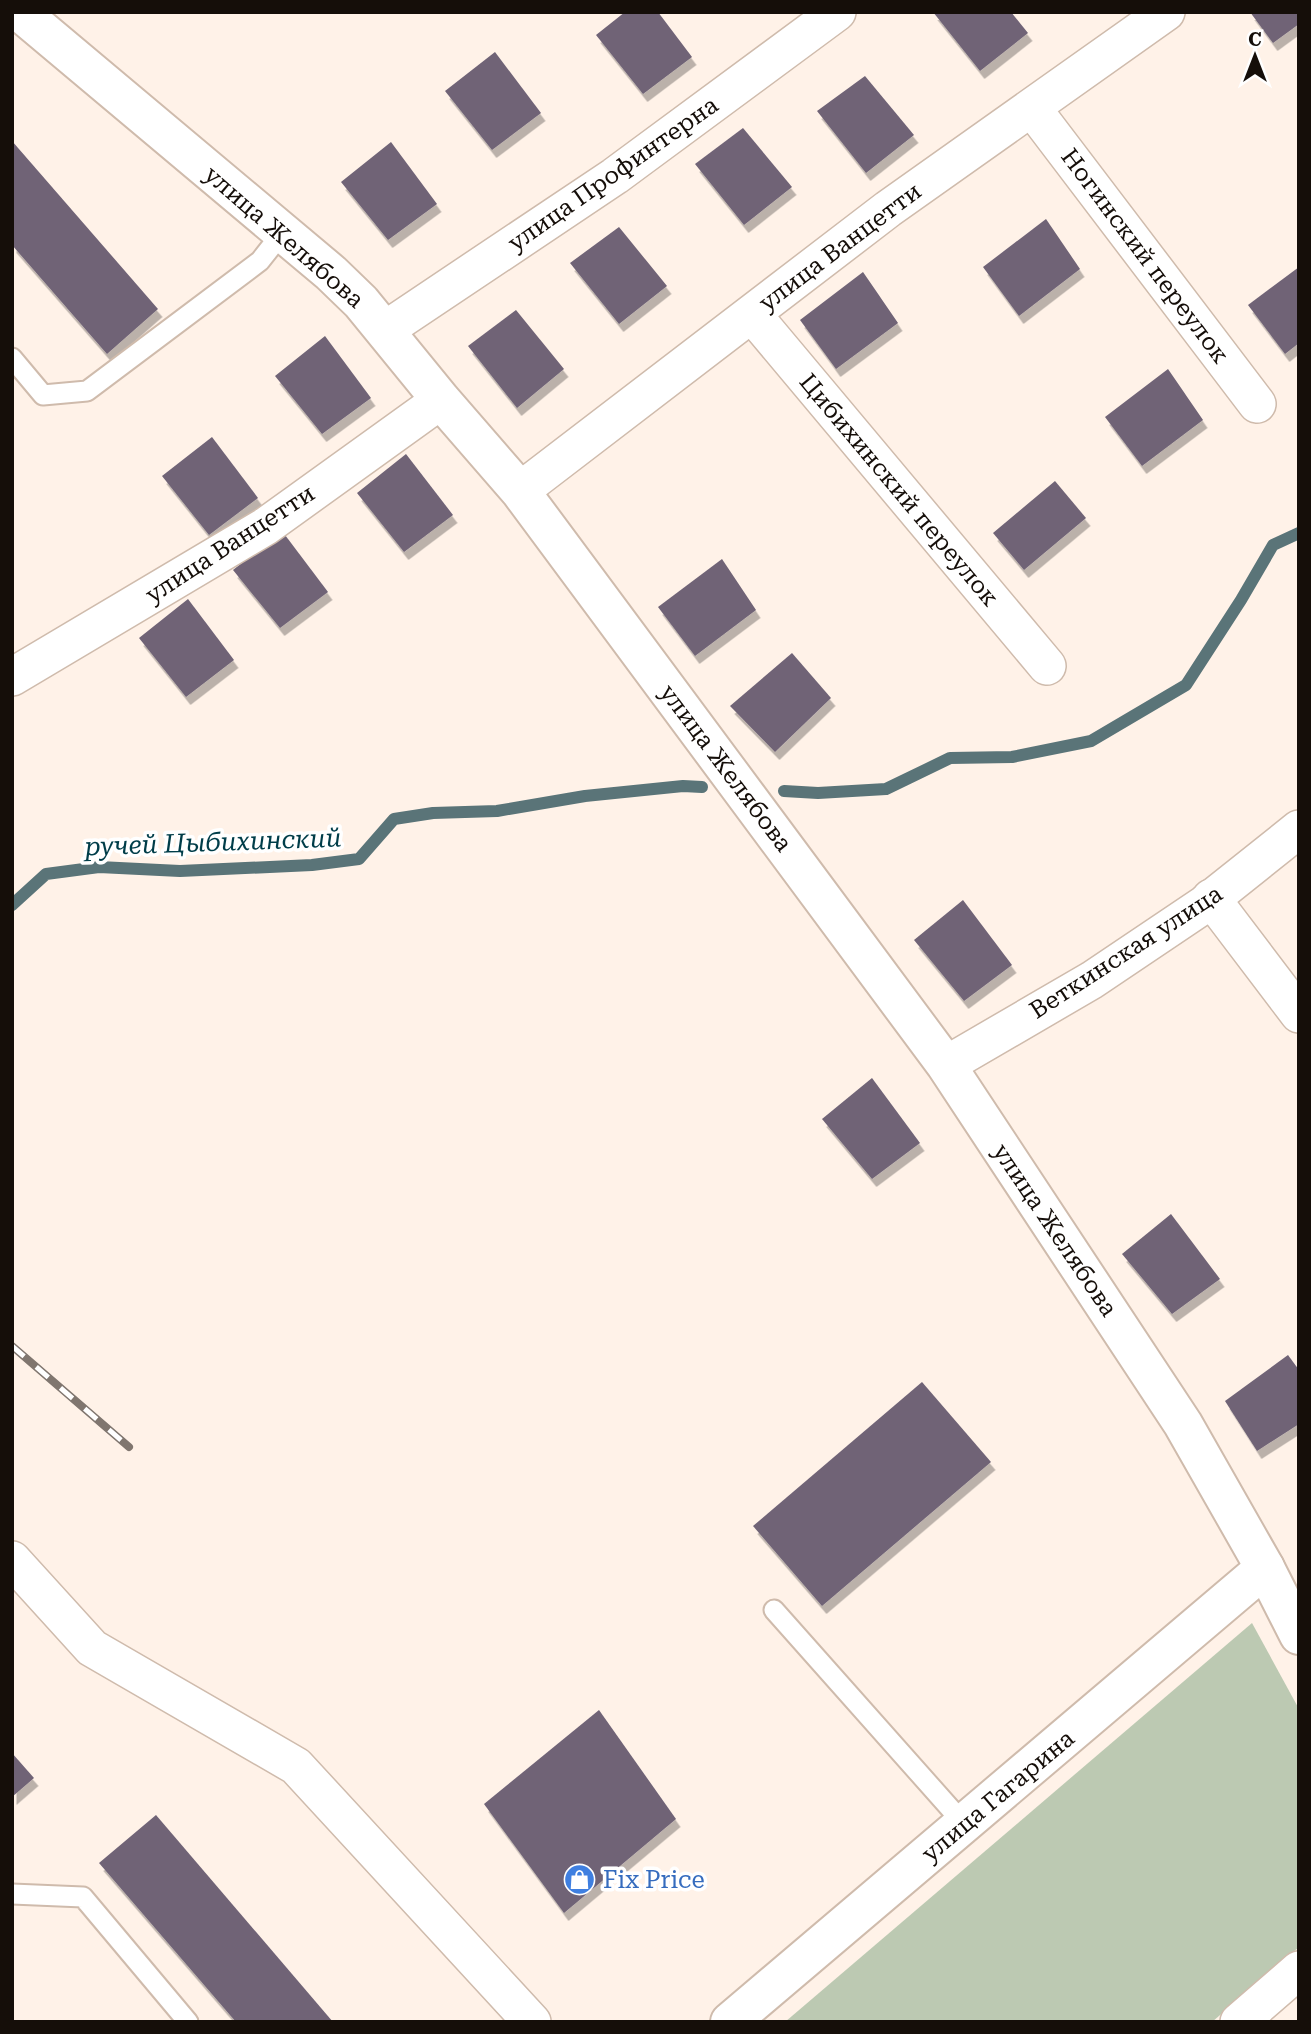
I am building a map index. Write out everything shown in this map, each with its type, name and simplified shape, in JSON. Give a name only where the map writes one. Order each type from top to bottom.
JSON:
[{"type":"main road","name":"улица Желябова","points":[[20,12],[351,292],[520,491],[946,1065],[1183,1424],[1265,1568],[1299,1634]]},
{"type":"main road","name":"улица Гагарина","points":[[730,2022],[1265,1568]]},
{"type":"street","name":"улица Профинтерна","points":[[385,330],[615,176],[837,12]]},
{"type":"street","name":"улица Ванцетти","points":[[520,491],[888,209],[1166,12]]},
{"type":"street","name":"Ногинский переулок","points":[[1032,107],[1258,404]]},
{"type":"street","name":"Цибихинский переулок","points":[[752,314],[1047,666]]},
{"type":"street","name":"улица Ванцетти","points":[[12,677],[266,526],[440,400]]},
{"type":"street","name":"Веткинская улица","points":[[946,1065],[1092,980],[1211,898],[1299,829]]},
{"type":"street","points":[[1211,898],[1299,1014]]},
{"type":"street","points":[[12,1560],[92,1648],[296,1766],[532,2022]]},
{"type":"street","points":[[1239,2022],[1299,1970]]},
{"type":"lane","points":[[12,358],[43,396],[87,391],[260,261],[282,233]]},
{"type":"lane","points":[[774,1610],[965,1825]]},
{"type":"lane","points":[[12,1894],[83,1897],[188,2022]]},
{"type":"green space","points":[[1252,1623],[1299,1709],[1299,1947],[1212,2022],[785,2022]]},
{"type":"building","points":[[625,12],[658,12],[692,57],[643,94],[596,35]]},
{"type":"building","points":[[933,12],[1011,12],[1028,33],[980,71]]},
{"type":"building","points":[[1250,12],[1299,12],[1299,24],[1273,43]]},
{"type":"building","points":[[495,52],[541,113],[492,150],[445,91]]},
{"type":"building","points":[[865,76],[914,135],[866,173],[817,111]]},
{"type":"building","points":[[743,128],[792,187],[744,225],[695,164]]},
{"type":"building","points":[[12,141],[158,309],[107,354],[12,245]]},
{"type":"building","points":[[391,142],[437,204],[388,240],[341,182]]},
{"type":"building","points":[[1046,219],[1080,269],[1019,316],[983,267]]},
{"type":"building","points":[[619,227],[667,286],[619,324],[570,263]]},
{"type":"building","points":[[1299,267],[1299,343],[1285,354],[1248,305]]},
{"type":"building","points":[[863,272],[898,323],[836,369],[800,320]]},
{"type":"building","points":[[516,310],[564,369],[517,408],[468,346]]},
{"type":"building","points":[[325,336],[371,398],[322,434],[275,376]]},
{"type":"building","points":[[1168,369],[1203,420],[1142,466],[1105,417]]},
{"type":"building","points":[[212,437],[258,498],[209,535],[162,476]]},
{"type":"building","points":[[406,454],[453,515],[404,552],[357,493]]},
{"type":"building","points":[[1055,481],[1086,518],[1024,570],[993,533]]},
{"type":"building","points":[[282,531],[328,592],[280,628],[233,570]]},
{"type":"building","points":[[722,559],[756,610],[695,656],[658,607]]},
{"type":"building","points":[[188,599],[234,660],[186,697],[139,638]]},
{"type":"building","points":[[792,653],[831,698],[775,752],[730,706]]},
{"type":"building","points":[[963,900],[1012,965],[964,1001],[914,940]]},
{"type":"building","points":[[872,1078],[920,1143],[872,1179],[822,1119]]},
{"type":"building","points":[[1171,1214],[1220,1279],[1172,1314],[1122,1254]]},
{"type":"building","points":[[1288,1355],[1299,1370],[1299,1424],[1257,1451],[1225,1401]]},
{"type":"building","points":[[922,1382],[991,1462],[822,1606],[753,1526]]},
{"type":"building","points":[[599,1710],[676,1819],[564,1913],[484,1804]]},
{"type":"building","points":[[12,1753],[34,1778],[12,1797]]},
{"type":"building","points":[[156,1815],[333,2022],[236,2022],[99,1863]]},
{"type":"waterway","name":"ручей Цыбихинский","points":[[784,791],[818,793],[886,789],[950,758],[1012,757],[1091,741],[1186,685],[1273,545],[1299,533]]},
{"type":"waterway","name":"ручей Цыбихинский","points":[[12,905],[46,874],[99,867],[180,871],[312,865],[359,859],[394,819],[433,813],[497,811],[585,796],[683,786],[702,787]]},
{"type":"railway","points":[[12,1346],[129,1447]]},
{"type":"place","name":"Fix Price","points":[[580,1880]]}]
